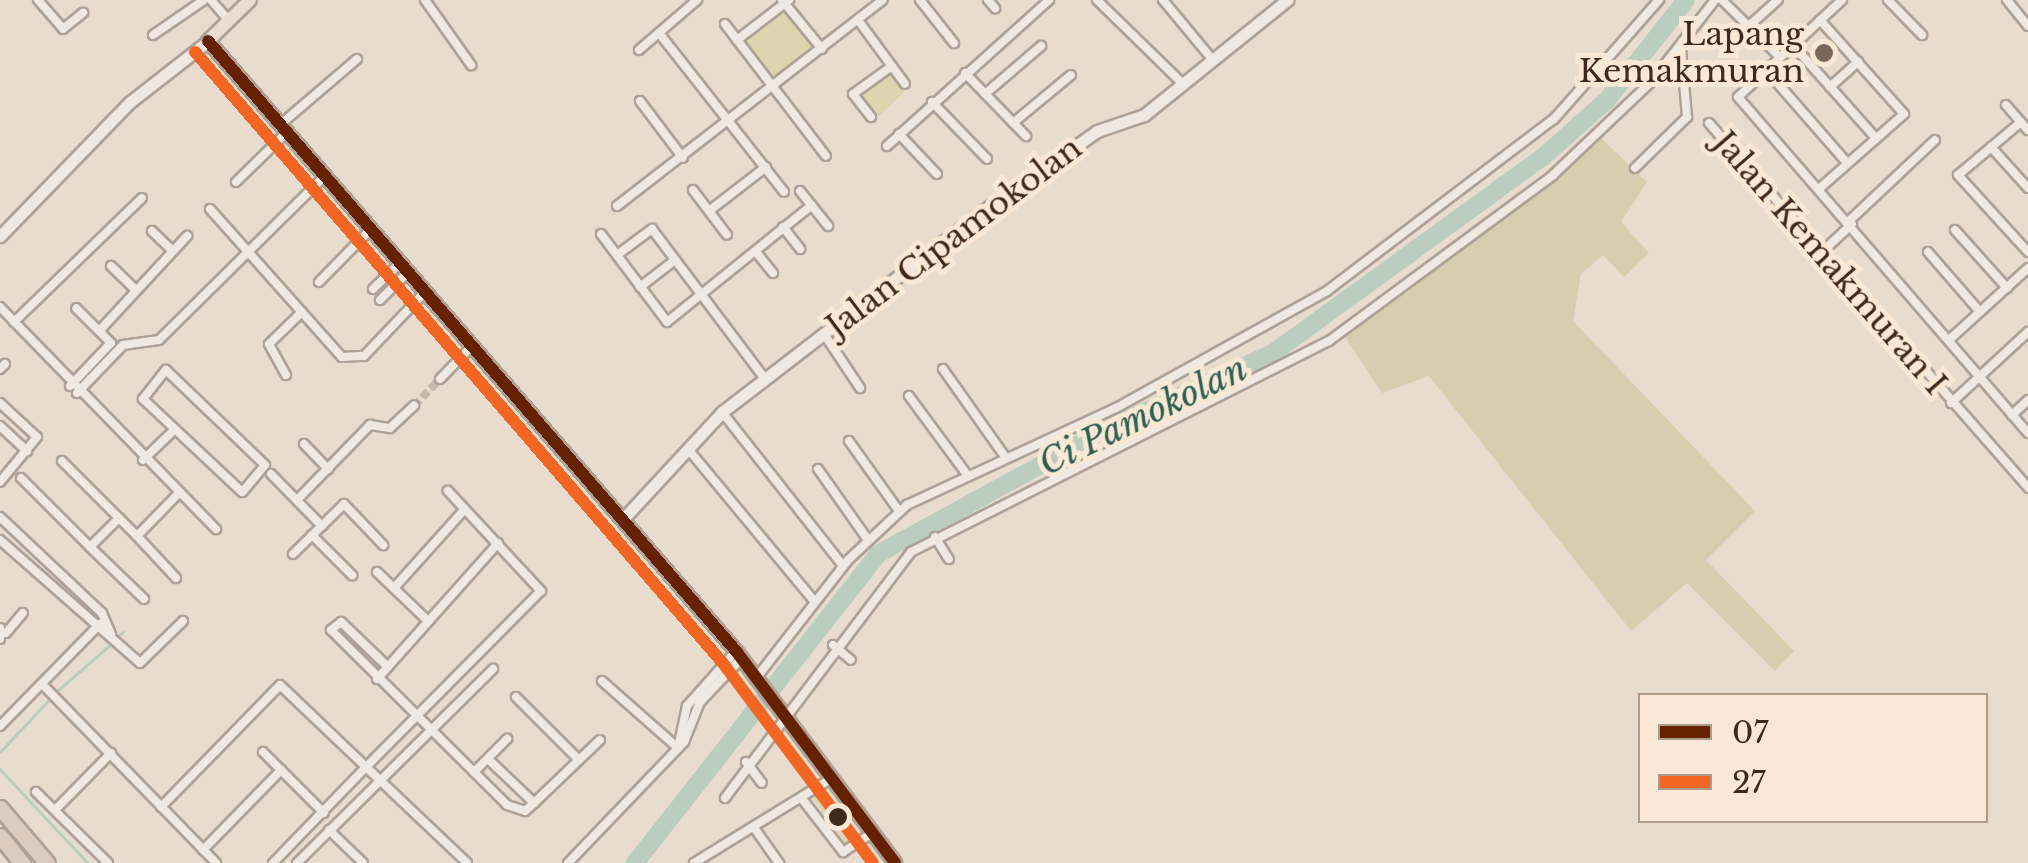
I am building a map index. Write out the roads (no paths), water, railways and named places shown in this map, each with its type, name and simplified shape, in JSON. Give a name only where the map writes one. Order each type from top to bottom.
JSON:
[{"type":"highway","points":[[0,808],[46,863]]},
{"type":"highway","points":[[0,836],[22,863]]},
{"type":"main road","points":[[250,0],[208,40],[739,655],[868,835],[895,863]]},
{"type":"street","points":[[38,0],[63,30],[83,13]]},
{"type":"street","points":[[154,36],[208,0],[229,21]]},
{"type":"street","points":[[425,0],[471,65]]},
{"type":"street","points":[[639,50],[697,0]]},
{"type":"street","points":[[617,206],[774,88],[882,0]]},
{"type":"street","points":[[920,0],[954,43]]},
{"type":"street","points":[[887,146],[1049,0]]},
{"type":"street","points":[[1098,0],[1178,79]]},
{"type":"street","points":[[1163,0],[1209,55]]},
{"type":"street","name":"Jalan Cipamokolan","points":[[618,514],[722,412],[765,379],[1038,172],[1288,0]]},
{"type":"street","points":[[759,680],[843,566],[899,512],[1327,291],[1554,119],[1659,0]]},
{"type":"street","points":[[1751,24],[1778,0]]},
{"type":"street","points":[[1842,0],[1738,96],[2028,433]]},
{"type":"street","points":[[1888,0],[1922,35]]},
{"type":"street","points":[[2006,0],[2028,26]]},
{"type":"street","points":[[737,40],[785,1],[822,50]]},
{"type":"street","points":[[725,798],[746,762],[888,574],[935,537],[1329,341],[1553,175],[1680,49],[1720,1],[1751,24],[1780,56]]},
{"type":"street","points":[[858,20],[905,84]]},
{"type":"street","points":[[1820,20],[1904,114],[1820,188]]},
{"type":"street","points":[[724,24],[826,156]]},
{"type":"street","points":[[659,33],[784,192]]},
{"type":"street","points":[[1,233],[130,102],[208,40]]},
{"type":"street","points":[[1792,45],[1876,138]]},
{"type":"street","points":[[985,94],[1041,46]]},
{"type":"street","points":[[1634,168],[1687,116],[1680,49]]},
{"type":"street","points":[[236,182],[283,129],[357,60]]},
{"type":"street","points":[[1830,86],[1858,62]]},
{"type":"street","points":[[872,117],[853,94],[892,66]]},
{"type":"street","points":[[1766,70],[1847,163]]},
{"type":"street","points":[[965,73],[1026,136]]},
{"type":"street","points":[[1014,123],[1071,75]]},
{"type":"street","points":[[640,101],[683,158]]},
{"type":"street","points":[[932,102],[987,159]]},
{"type":"street","points":[[2006,105],[2028,130]]},
{"type":"street","points":[[2020,122],[1958,175],[2028,252]]},
{"type":"street","name":"Jalan Kemakmuran I","points":[[1709,123],[2028,488]]},
{"type":"street","points":[[898,134],[937,174]]},
{"type":"street","points":[[1822,252],[1935,140]]},
{"type":"street","points":[[1991,147],[2028,188]]},
{"type":"street","points":[[709,211],[766,167]]},
{"type":"street","points":[[74,390],[123,344],[159,340],[324,177]]},
{"type":"street","points":[[692,190],[727,235]]},
{"type":"street","points":[[800,190],[828,226]]},
{"type":"street","points":[[14,322],[142,198]]},
{"type":"street","points":[[600,234],[667,322],[812,205]]},
{"type":"street","points":[[210,209],[342,356],[358,359],[424,292]]},
{"type":"street","points":[[784,227],[800,249]]},
{"type":"street","points":[[616,255],[652,229],[765,379]]},
{"type":"street","points":[[319,282],[370,230]]},
{"type":"street","points":[[1955,230],[2007,288]]},
{"type":"street","points":[[152,231],[173,252]]},
{"type":"street","points":[[101,328],[187,236]]},
{"type":"street","points":[[756,252],[773,273]]},
{"type":"street","points":[[1928,252],[1980,312]]},
{"type":"street","points":[[640,287],[675,260]]},
{"type":"street","points":[[111,266],[136,290]]},
{"type":"street","points":[[373,288],[403,268]]},
{"type":"street","points":[[380,300],[403,268]]},
{"type":"street","points":[[1949,340],[2028,268]]},
{"type":"street","points":[[0,307],[74,390],[216,529]]},
{"type":"street","points":[[74,390],[111,343],[101,328],[76,308]]},
{"type":"street","points":[[286,376],[269,344],[302,312]]},
{"type":"street","points":[[1951,403],[2028,332]]},
{"type":"street","points":[[824,334],[860,388]]},
{"type":"street","points":[[440,379],[472,346]]},
{"type":"street","points":[[166,370],[264,472],[236,491],[174,430],[142,395],[166,370]]},
{"type":"street","points":[[943,370],[1006,458]]},
{"type":"street","points":[[908,396],[968,476]]},
{"type":"street","points":[[2012,415],[2028,400]]},
{"type":"street","points":[[0,404],[37,438],[0,482]]},
{"type":"street","points":[[297,500],[370,425],[390,428],[414,406]]},
{"type":"street","points":[[722,412],[843,566]]},
{"type":"street","points":[[0,426],[27,450]]},
{"type":"street","points":[[143,460],[174,430]]},
{"type":"street","points":[[849,441],[899,512]]},
{"type":"street","points":[[304,444],[328,468]]},
{"type":"street","points":[[688,448],[814,601]]},
{"type":"street","points":[[62,461],[176,578]]},
{"type":"street","points":[[818,470],[868,540]]},
{"type":"street","points":[[272,474],[322,526]]},
{"type":"street","points":[[21,478],[144,600]]},
{"type":"street","points":[[297,863],[329,830],[419,718],[542,590],[448,491]]},
{"type":"street","points":[[137,536],[178,494]]},
{"type":"street","points":[[293,554],[344,504],[384,546]]},
{"type":"street","points":[[394,588],[466,509]]},
{"type":"street","points":[[90,547],[119,518]]},
{"type":"street","points":[[2,522],[106,618],[111,634]]},
{"type":"street","points":[[312,535],[352,576]]},
{"type":"street","points":[[935,537],[949,559]]},
{"type":"street","points":[[0,540],[142,664],[183,621]]},
{"type":"street","points":[[377,679],[498,543]]},
{"type":"street","points":[[377,572],[428,622]]},
{"type":"street","points":[[2,634],[23,613]]},
{"type":"street","points":[[0,726],[44,686],[106,618]]},
{"type":"street","points":[[388,667],[342,622],[331,630],[377,679],[517,811],[534,803],[600,740]]},
{"type":"street","points":[[833,645],[851,660]]},
{"type":"street","points":[[568,863],[678,748],[687,706],[739,655]]},
{"type":"street","points":[[273,863],[324,813],[431,730],[493,669]]},
{"type":"street","points":[[602,681],[678,748]]},
{"type":"street","points":[[161,807],[280,685],[467,863]]},
{"type":"street","points":[[44,686],[216,863]]},
{"type":"street","points":[[516,697],[579,760]]},
{"type":"street","points":[[474,772],[507,740]]},
{"type":"street","points":[[55,810],[111,752]]},
{"type":"street","points":[[263,752],[324,813]]},
{"type":"street","points":[[488,760],[534,803]]},
{"type":"street","points":[[746,762],[762,782]]},
{"type":"street","points":[[203,850],[281,770]]},
{"type":"street","points":[[701,862],[829,780]]},
{"type":"street","points":[[36,792],[108,863]]},
{"type":"street","points":[[802,800],[843,852],[868,835]]},
{"type":"street","points":[[755,829],[778,863]]},
{"type":"street","points":[[329,830],[364,863]]},
{"type":"waterway","name":"Ci Pamokolan","points":[[635,863],[878,554],[1101,432],[1273,353],[1543,157],[1607,100],[1686,0]]},
{"type":"waterway","points":[[118,636],[123,632]]},
{"type":"waterway","points":[[56,692],[111,644]]},
{"type":"waterway","points":[[0,752],[47,702]]},
{"type":"waterway","points":[[0,769],[88,863]]},
{"type":"tunnel","points":[[414,406],[440,379]]},
{"type":"place","name":"Lapang Kemakmuran","points":[[1824,53]]}]
